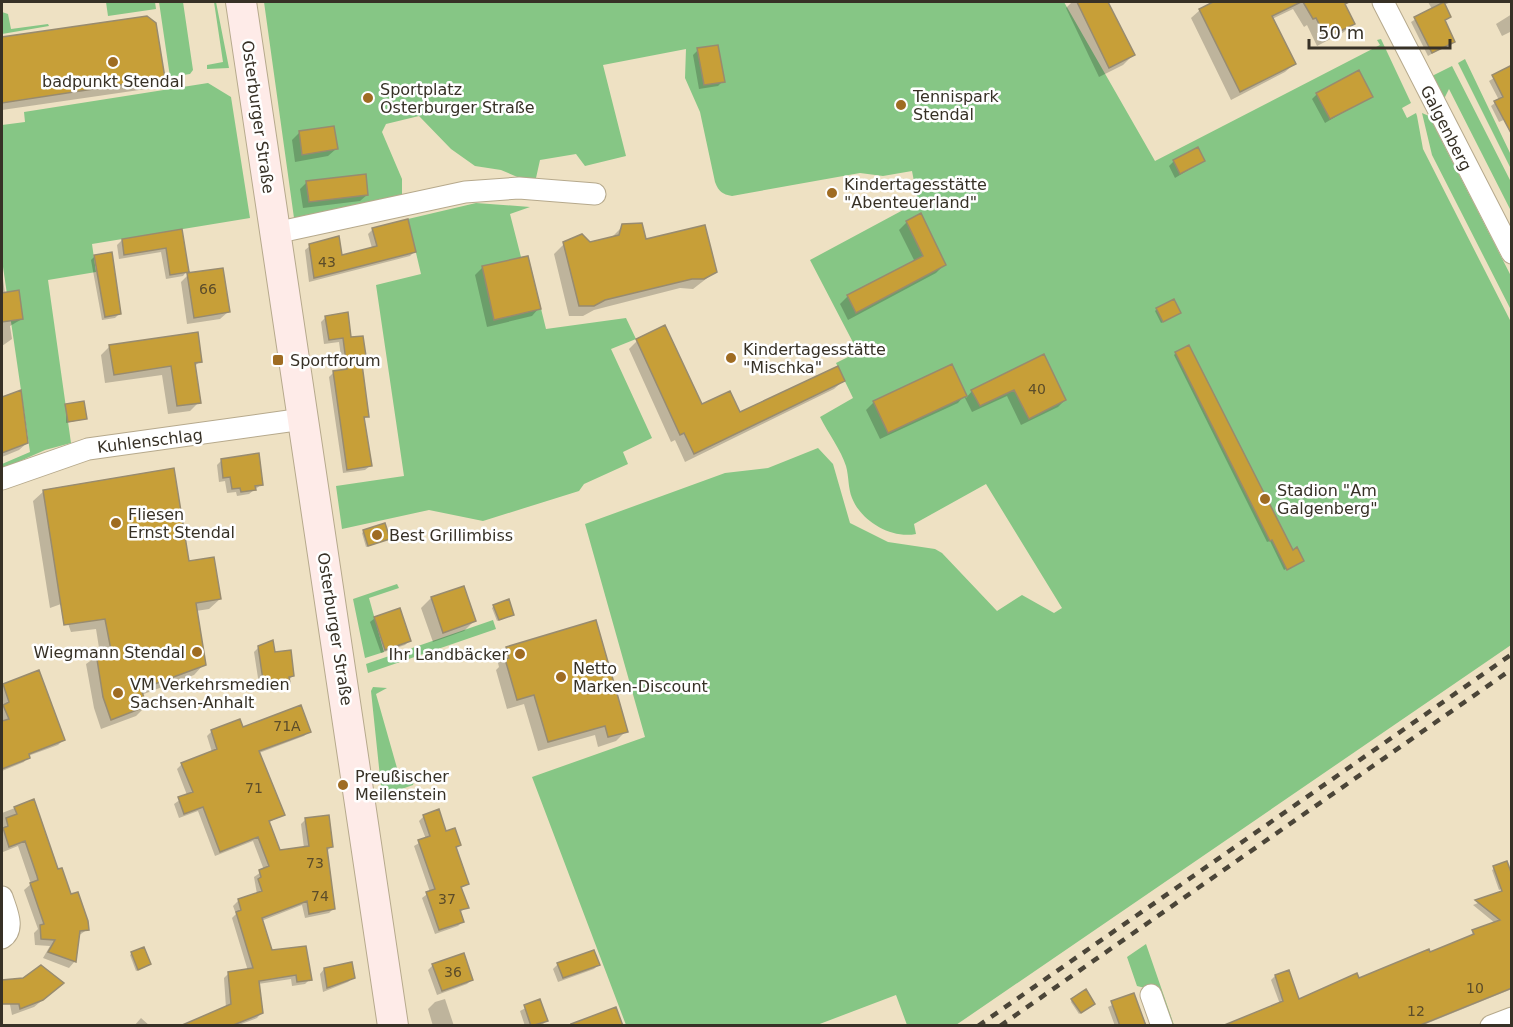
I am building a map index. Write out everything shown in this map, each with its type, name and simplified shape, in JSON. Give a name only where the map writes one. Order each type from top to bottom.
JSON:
[{"type":"street","name":"Osterburger Straße","points":[[240,2],[393,1026]]},
{"type":"street","name":"Galgenberg","points":[[1383,2],[1512,253]]},
{"type":"street","points":[[275,233],[465,192],[519,188],[595,194]]},
{"type":"street","name":"Kuhlenschlag","points":[[2,479],[88,449],[303,419]]},
{"type":"street","points":[[2,897],[10,927],[2,938]]},
{"type":"street","points":[[1151,995],[1162,1026]]},
{"type":"street","points":[[1491,1026],[1512,1018]]},
{"type":"green space","points":[[106,2],[155,2],[156,9],[108,16]]},
{"type":"green space","points":[[159,2],[183,2],[193,70],[190,74],[170,77]]},
{"type":"green space","points":[[214,2],[216,2],[229,68],[207,69],[207,65],[223,62]]},
{"type":"green space","points":[[264,2],[1064,2],[1155,161],[1380,45],[1377,40],[1381,39],[1411,103],[1402,108],[1407,118],[1416,113],[1423,149],[1511,322],[1511,645],[956,1025],[907,1025],[896,995],[817,1025],[626,1025],[532,777],[645,737],[585,524],[725,473],[768,468],[818,448],[833,464],[850,523],[888,542],[935,549],[942,553],[997,611],[1022,595],[1054,613],[1062,608],[986,484],[914,524],[916,534],[897,534],[870,521],[862,514],[852,498],[844,460],[820,417],[853,398],[836,363],[858,352],[810,260],[918,202],[912,171],[883,176],[860,173],[732,196],[723,193],[715,182],[700,112],[685,78],[686,49],[603,65],[626,156],[585,166],[576,154],[540,160],[536,178],[522,179],[501,170],[475,166],[451,149],[419,116],[386,124],[382,132],[402,179],[402,197],[294,218]]},
{"type":"green space","points":[[2,12],[8,14],[11,29],[48,24],[49,26],[2,34]]},
{"type":"green space","points":[[1465,59],[1511,155],[1511,169],[1458,63]]},
{"type":"green space","points":[[1452,66],[1511,182],[1511,211],[1449,89],[1441,105],[1428,78]]},
{"type":"green space","points":[[208,83],[231,97],[250,218],[92,244],[96,272],[48,280],[71,443],[45,450],[2,469],[2,464],[30,452],[2,260],[2,125],[25,122],[24,112]]},
{"type":"green space","points":[[1422,113],[1429,116],[1511,276],[1511,310],[1432,155]]},
{"type":"green space","points":[[476,203],[530,207],[510,214],[521,257],[528,256],[546,329],[626,318],[636,339],[611,349],[652,438],[623,452],[628,464],[584,484],[579,491],[483,521],[429,510],[342,529],[336,486],[404,476],[376,285],[421,274],[408,219]]},
{"type":"green space","points":[[397,584],[399,588],[369,598],[384,652],[365,658],[353,599]]},
{"type":"green space","points":[[493,620],[496,629],[368,673],[366,664]]},
{"type":"green space","points":[[373,687],[387,688],[376,694],[401,782],[414,780],[413,785],[382,796],[371,691]]},
{"type":"green space","points":[[1146,944],[1174,1025],[1167,1025],[1149,989],[1137,986],[1127,957]]},
{"type":"building","points":[[1077,2],[1108,2],[1135,55],[1109,68]]},
{"type":"building","points":[[1213,2],[1301,2],[1272,16],[1296,64],[1240,92],[1199,9]]},
{"type":"building","points":[[1303,2],[1349,2],[1345,4],[1355,24],[1326,38],[1316,18],[1313,19]]},
{"type":"building","points":[[1444,2],[1451,17],[1445,20],[1455,42],[1432,53],[1414,17]]},
{"type":"building","points":[[147,16],[156,23],[165,78],[2,103],[2,37]]},
{"type":"building","points":[[718,45],[725,82],[704,85],[697,48]]},
{"type":"building","points":[[1512,65],[1512,135],[1494,101],[1503,97],[1492,75]]},
{"type":"building","points":[[1359,70],[1373,97],[1330,119],[1316,93]]},
{"type":"building","points":[[334,126],[338,149],[302,155],[299,131]]},
{"type":"building","points":[[1198,147],[1205,161],[1180,174],[1173,160]]},
{"type":"building","points":[[366,174],[368,195],[309,202],[306,181]]},
{"type":"building","points":[[921,213],[946,265],[856,313],[847,295],[923,256],[906,221]]},
{"type":"building","points":[[408,219],[416,252],[314,278],[309,244],[339,236],[342,255],[377,246],[372,228]]},
{"type":"building","points":[[642,223],[646,239],[705,225],[717,272],[704,279],[692,279],[605,300],[594,306],[579,306],[563,242],[582,234],[590,242],[619,235],[622,224]]},
{"type":"building","points":[[182,229],[189,272],[170,275],[166,248],[124,255],[122,239]]},
{"type":"building","points":[[112,252],[121,314],[105,317],[94,255]]},
{"type":"building","points":[[528,256],[541,309],[494,320],[482,266]]},
{"type":"building","points":[[223,268],[230,312],[194,318],[187,273]]},
{"type":"building","points":[[19,290],[23,319],[2,322],[2,293]]},
{"type":"building","points":[[1174,299],[1181,313],[1163,322],[1156,308]]},
{"type":"building","points":[[348,312],[351,337],[363,336],[367,363],[362,364],[369,417],[364,417],[372,466],[347,470],[333,371],[347,369],[343,338],[329,340],[325,316]]},
{"type":"building","points":[[665,325],[702,404],[730,391],[740,412],[838,366],[845,381],[694,454],[684,433],[680,435],[636,339]]},
{"type":"building","points":[[198,332],[202,362],[195,363],[201,403],[177,406],[171,366],[114,375],[109,345]]},
{"type":"building","points":[[1189,345],[1293,550],[1297,547],[1304,561],[1287,570],[1272,540],[1270,541],[1175,352]]},
{"type":"building","points":[[1044,354],[1066,400],[1029,419],[1014,390],[980,406],[971,390]]},
{"type":"building","points":[[952,364],[967,396],[888,433],[873,401]]},
{"type":"building","points":[[21,390],[28,443],[2,453],[2,397]]},
{"type":"building","points":[[84,401],[87,419],[68,422],[65,404]]},
{"type":"building","points":[[259,453],[263,485],[255,486],[256,490],[241,492],[240,488],[232,489],[230,477],[223,478],[221,459]]},
{"type":"building","name":"Fliesen Ernst Stendal","points":[[174,468],[189,561],[214,557],[221,599],[196,603],[206,665],[141,689],[147,706],[111,720],[103,697],[96,653],[111,650],[105,619],[64,625],[43,490]]},
{"type":"building","name":"Best Grillimbiss","points":[[385,523],[390,539],[368,546],[363,530]]},
{"type":"building","points":[[464,586],[476,621],[443,633],[431,597]]},
{"type":"building","points":[[509,599],[514,615],[499,620],[493,605]]},
{"type":"building","points":[[400,608],[411,641],[385,650],[374,617]]},
{"type":"building","name":"Netto Marken-Discount","points":[[596,620],[628,732],[608,737],[605,726],[548,742],[534,695],[517,700],[505,659],[509,658],[506,647]]},
{"type":"building","points":[[273,640],[275,652],[291,650],[294,676],[289,677],[290,683],[264,687],[258,646]]},
{"type":"building","points":[[39,670],[65,740],[29,754],[30,758],[2,769],[2,721],[9,719],[3,705],[9,702],[3,684]]},
{"type":"building","points":[[301,705],[311,732],[259,751],[285,815],[269,821],[280,850],[309,846],[305,818],[329,815],[333,847],[327,848],[335,909],[309,914],[307,901],[262,918],[272,950],[306,946],[312,980],[297,982],[296,975],[259,981],[263,1013],[231,1026],[180,1026],[231,1004],[228,972],[253,968],[236,912],[241,910],[238,899],[262,891],[258,879],[261,877],[259,870],[269,866],[258,837],[220,852],[203,807],[184,814],[178,797],[193,792],[181,763],[217,749],[211,730],[240,719],[243,727]]},
{"type":"building","points":[[34,799],[58,869],[62,868],[71,894],[78,892],[88,921],[89,930],[80,931],[76,962],[48,952],[55,940],[41,939],[40,925],[44,924],[30,883],[38,880],[25,841],[9,847],[3,828],[8,826],[6,818],[17,814],[14,807]]},
{"type":"building","points":[[439,809],[446,831],[455,828],[461,845],[456,847],[469,884],[461,887],[469,908],[460,910],[464,922],[439,930],[426,892],[435,889],[418,840],[430,836],[423,815]]},
{"type":"building","points":[[1507,861],[1512,875],[1512,988],[1418,1026],[1222,1026],[1283,1001],[1275,975],[1289,970],[1299,999],[1357,973],[1359,978],[1429,949],[1430,952],[1474,934],[1472,930],[1500,920],[1475,900],[1502,891],[1493,866]]},
{"type":"building","points":[[144,947],[151,964],[138,970],[131,952]]},
{"type":"building","points":[[594,950],[600,965],[563,978],[557,963]]},
{"type":"building","points":[[464,953],[473,980],[442,991],[432,964]]},
{"type":"building","points":[[352,962],[355,978],[327,988],[324,968]]},
{"type":"building","points":[[41,965],[64,983],[43,1000],[20,1009],[19,1004],[2,1004],[2,980],[23,978]]},
{"type":"building","points":[[1086,989],[1095,1004],[1081,1013],[1071,999]]},
{"type":"building","points":[[1134,993],[1146,1026],[1120,1026],[1111,1001]]},
{"type":"building","points":[[540,999],[548,1021],[531,1026],[524,1005]]},
{"type":"building","points":[[616,1007],[623,1026],[572,1026],[571,1024]]},
{"type":"railway","points":[[978,1026],[1512,654]]},
{"type":"railway","points":[[1000,1026],[1512,669]]},
{"type":"place","name":"badpunkt Stendal","points":[[113,62]]},
{"type":"place","name":"Sportplatz Osterburger Straße","points":[[368,98]]},
{"type":"place","name":"Tennispark Stendal","points":[[901,105]]},
{"type":"place","name":"Kindertagesstätte \"Abenteuerland\"","points":[[832,193]]},
{"type":"place","name":"Kindertagesstätte \"Mischka\"","points":[[731,358]]},
{"type":"place","name":"Sportforum","points":[[278,360]]},
{"type":"place","name":"Stadion \"Am Galgenberg\"","points":[[1265,499]]},
{"type":"place","name":"Fliesen Ernst Stendal","points":[[116,523]]},
{"type":"place","name":"Best Grillimbiss","points":[[377,535]]},
{"type":"place","name":"Wiegmann Stendal","points":[[197,652]]},
{"type":"place","name":"Ihr Landbäcker","points":[[520,654]]},
{"type":"place","name":"Netto Marken-Discount","points":[[561,677]]},
{"type":"place","name":"VM Verkehrsmedien Sachsen-Anhalt","points":[[118,693]]},
{"type":"place","name":"Preußischer Meilenstein","points":[[343,785]]}]
